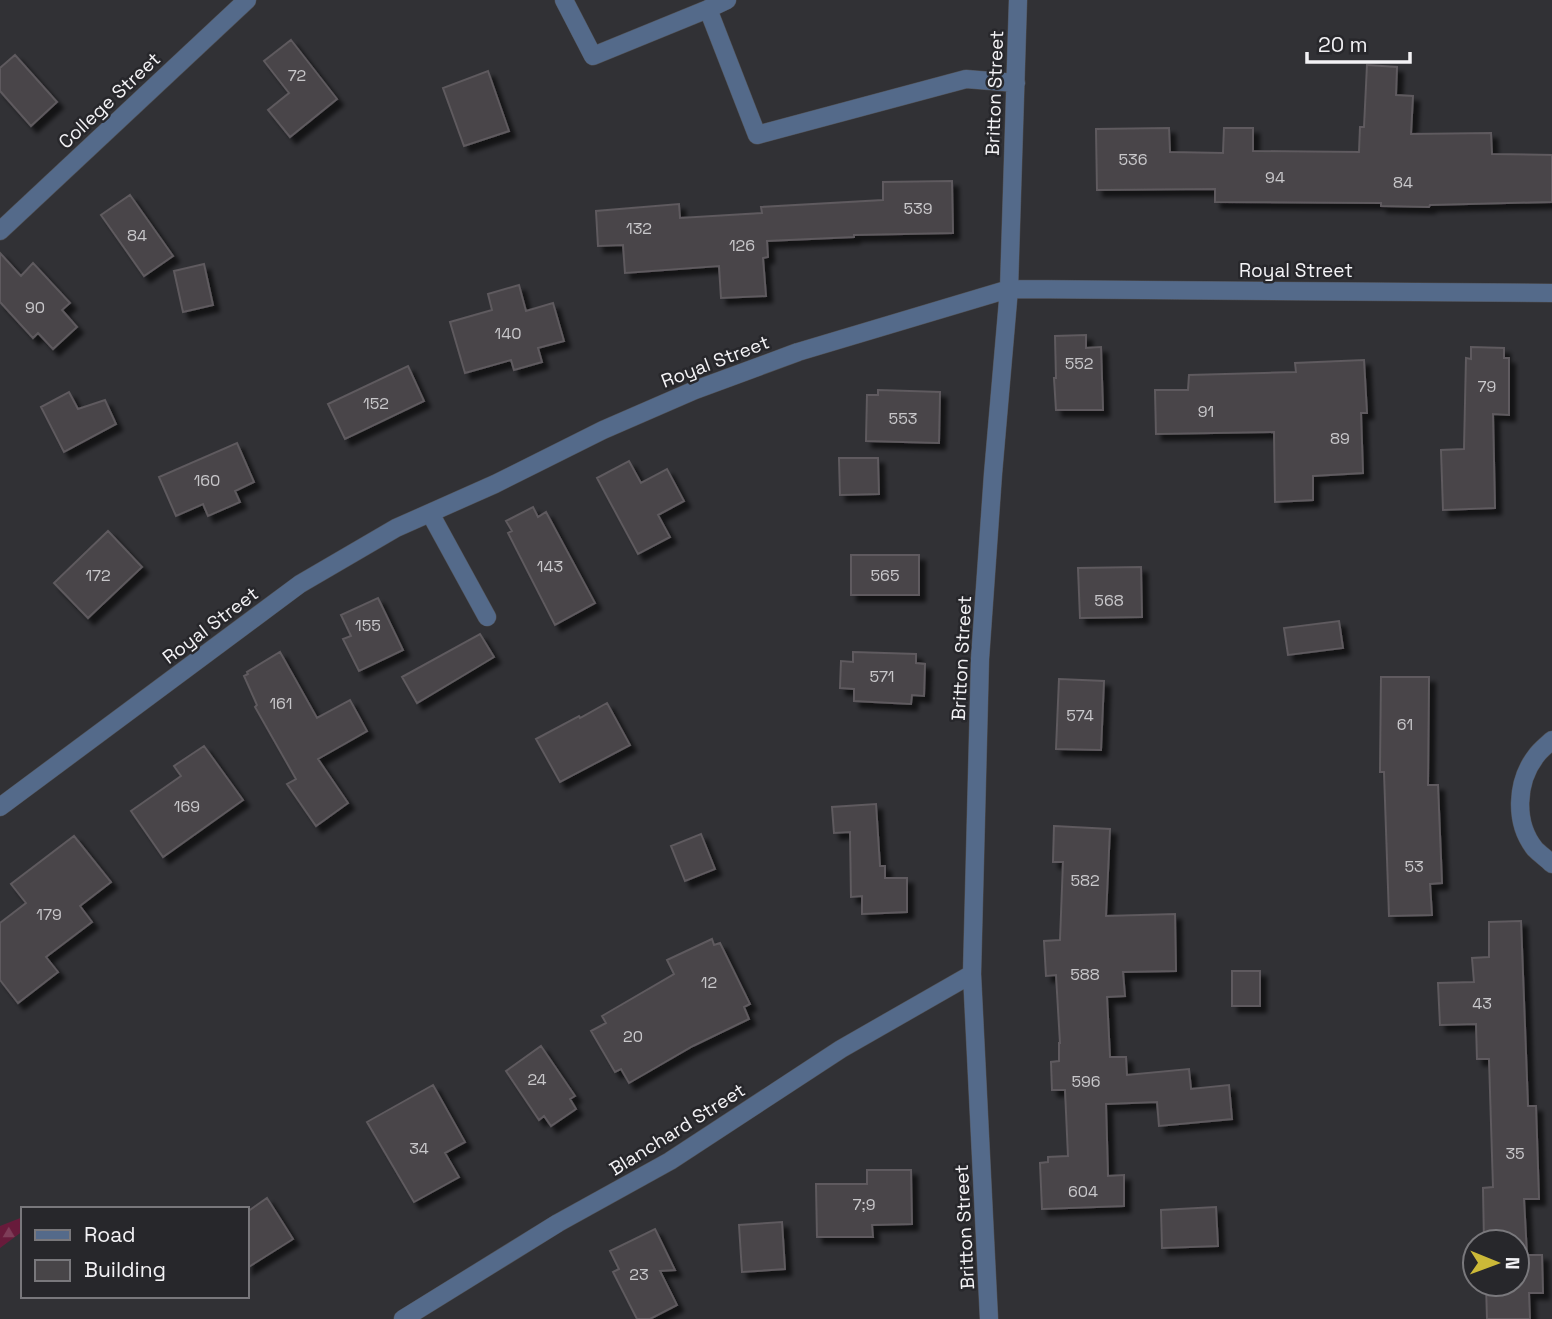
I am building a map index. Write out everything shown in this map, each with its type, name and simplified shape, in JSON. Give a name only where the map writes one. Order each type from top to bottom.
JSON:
[{"type":"street","name":"College Street","points":[[0,230],[247,0]]},
{"type":"street","points":[[564,0],[593,56],[727,0]]},
{"type":"street","name":"Britton Street","points":[[989,1319],[972,974],[980,659],[1009,289],[1018,0]]},
{"type":"street","points":[[708,9],[757,135],[966,79],[1016,83]]},
{"type":"street","name":"Royal Street","points":[[0,807],[300,584],[396,528],[495,484],[603,430],[695,390],[798,352],[1009,289],[1552,293]]},
{"type":"street","points":[[430,513],[488,617]]},
{"type":"street","points":[[1552,740],[1536,755],[1524,777],[1520,802],[1523,826],[1535,849],[1552,864]]},
{"type":"street","name":"Blanchard Street","points":[[403,1319],[558,1223],[670,1161],[841,1049],[972,974]]},
{"type":"green space","points":[[21,1218],[21,1232],[0,1248],[0,1226]]},
{"type":"building","points":[[291,40],[337,99],[290,137],[268,110],[289,93],[264,61]]},
{"type":"building","points":[[15,55],[57,102],[31,126],[0,91],[0,68]]},
{"type":"building","points":[[1367,65],[1397,67],[1396,95],[1413,96],[1411,134],[1491,133],[1492,154],[1552,155],[1552,202],[1429,207],[1381,206],[1381,203],[1215,202],[1215,189],[1097,190],[1096,129],[1169,128],[1170,152],[1223,153],[1224,128],[1253,128],[1253,151],[1359,152],[1360,127],[1364,127]]},
{"type":"building","points":[[488,71],[509,131],[464,146],[443,88]]},
{"type":"building","points":[[952,181],[953,233],[854,235],[767,241],[768,257],[763,258],[766,296],[721,298],[719,266],[625,273],[623,245],[598,246],[596,211],[679,204],[680,218],[762,213],[761,207],[883,200],[883,182]]},
{"type":"building","points":[[130,195],[173,256],[144,276],[101,215]]},
{"type":"building","points":[[0,253],[21,276],[33,263],[70,303],[62,310],[77,327],[53,349],[38,333],[33,338],[0,302]]},
{"type":"building","points":[[204,264],[213,305],[183,312],[174,271]]},
{"type":"building","points":[[519,285],[526,311],[553,303],[564,341],[538,348],[542,362],[514,370],[511,360],[465,373],[450,322],[492,310],[488,294]]},
{"type":"building","points":[[1086,335],[1086,348],[1101,347],[1103,410],[1056,410],[1055,336]]},
{"type":"building","points":[[1471,347],[1504,348],[1504,358],[1509,358],[1509,415],[1493,414],[1495,508],[1443,510],[1441,450],[1464,449],[1466,358],[1471,359]]},
{"type":"building","points":[[1364,360],[1367,413],[1361,413],[1363,473],[1313,476],[1313,500],[1275,502],[1274,432],[1156,434],[1155,390],[1188,390],[1189,375],[1296,372],[1295,363]]},
{"type":"building","points":[[408,366],[424,401],[345,439],[328,404]]},
{"type":"building","points":[[878,390],[940,392],[939,443],[866,441],[867,395],[878,395]]},
{"type":"building","points":[[69,392],[78,409],[105,400],[116,424],[64,452],[41,407]]},
{"type":"building","points":[[237,443],[254,482],[235,491],[240,502],[208,516],[203,504],[176,516],[159,477]]},
{"type":"building","points":[[839,458],[878,458],[879,494],[840,495]]},
{"type":"building","points":[[629,461],[641,483],[667,469],[684,501],[658,515],[670,537],[638,554],[597,478]]},
{"type":"building","points":[[533,507],[538,517],[546,512],[595,603],[555,625],[508,533],[512,531],[506,521]]},
{"type":"building","points":[[108,531],[142,567],[88,618],[54,583]]},
{"type":"building","points":[[851,555],[919,555],[919,595],[851,595]]},
{"type":"building","points":[[1141,567],[1142,617],[1080,618],[1078,568]]},
{"type":"building","points":[[378,598],[403,650],[359,671],[343,639],[351,636],[341,615]]},
{"type":"building","points":[[1339,621],[1343,648],[1288,655],[1284,628]]},
{"type":"building","points":[[480,634],[494,657],[417,703],[402,677]]},
{"type":"building","points":[[280,652],[317,718],[350,700],[367,731],[318,759],[348,803],[316,826],[287,784],[296,779],[255,707],[257,705],[244,676]]},
{"type":"building","points":[[853,652],[916,654],[916,663],[925,664],[924,696],[912,695],[911,704],[854,701],[854,689],[840,688],[841,661],[853,662]]},
{"type":"building","points":[[1381,677],[1429,677],[1428,785],[1438,785],[1442,883],[1430,884],[1432,915],[1389,916],[1384,772],[1380,772]]},
{"type":"building","points":[[1059,679],[1104,681],[1101,750],[1056,749]]},
{"type":"building","points":[[607,703],[630,745],[560,782],[536,739]]},
{"type":"building","points":[[204,746],[243,800],[163,857],[131,811],[181,776],[174,766]]},
{"type":"building","points":[[876,804],[880,866],[885,866],[885,878],[907,878],[907,912],[862,914],[862,896],[851,897],[850,832],[834,833],[832,807]]},
{"type":"building","points":[[1054,826],[1110,829],[1106,916],[1175,914],[1176,971],[1123,972],[1125,996],[1107,997],[1110,1057],[1126,1057],[1127,1075],[1189,1069],[1191,1089],[1229,1085],[1232,1119],[1159,1126],[1157,1102],[1106,1104],[1108,1176],[1124,1175],[1124,1206],[1042,1209],[1040,1163],[1048,1162],[1048,1157],[1068,1156],[1065,1090],[1052,1090],[1051,1062],[1059,1061],[1060,1043],[1056,975],[1046,976],[1044,941],[1060,940],[1063,862],[1053,862]]},
{"type":"building","points":[[701,834],[715,869],[685,881],[671,846]]},
{"type":"building","points":[[74,836],[111,882],[80,906],[92,922],[46,957],[58,972],[18,1003],[0,980],[0,923],[26,903],[11,884]]},
{"type":"building","points":[[1521,921],[1528,1106],[1536,1106],[1539,1199],[1524,1199],[1526,1228],[1484,1228],[1483,1188],[1493,1187],[1489,1059],[1477,1059],[1476,1024],[1440,1025],[1438,983],[1474,982],[1472,958],[1489,957],[1489,922]]},
{"type":"building","points":[[712,939],[714,945],[720,943],[750,1004],[744,1007],[749,1019],[693,1046],[629,1083],[621,1069],[615,1072],[591,1031],[606,1023],[602,1016],[674,974],[667,960]]},
{"type":"building","points":[[1232,971],[1260,971],[1260,1006],[1232,1006]]},
{"type":"building","points":[[541,1046],[575,1096],[570,1099],[576,1109],[551,1126],[544,1116],[539,1120],[506,1071]]},
{"type":"building","points":[[433,1085],[465,1142],[445,1153],[459,1177],[414,1202],[367,1122]]},
{"type":"building","points":[[867,1170],[911,1170],[912,1224],[872,1225],[873,1237],[817,1237],[816,1184],[867,1184]]},
{"type":"building","points":[[267,1198],[293,1239],[248,1267],[248,1211]]},
{"type":"building","points":[[1216,1207],[1218,1246],[1162,1248],[1161,1210]]},
{"type":"building","points":[[782,1222],[785,1269],[742,1272],[739,1225]]},
{"type":"building","points":[[655,1229],[675,1270],[660,1271],[677,1305],[650,1319],[637,1319],[613,1272],[619,1269],[610,1251]]},
{"type":"building","points":[[1531,1255],[1542,1255],[1543,1293],[1531,1293]]},
{"type":"building","points":[[1486,1298],[1529,1298],[1530,1319],[1487,1319]]}]
